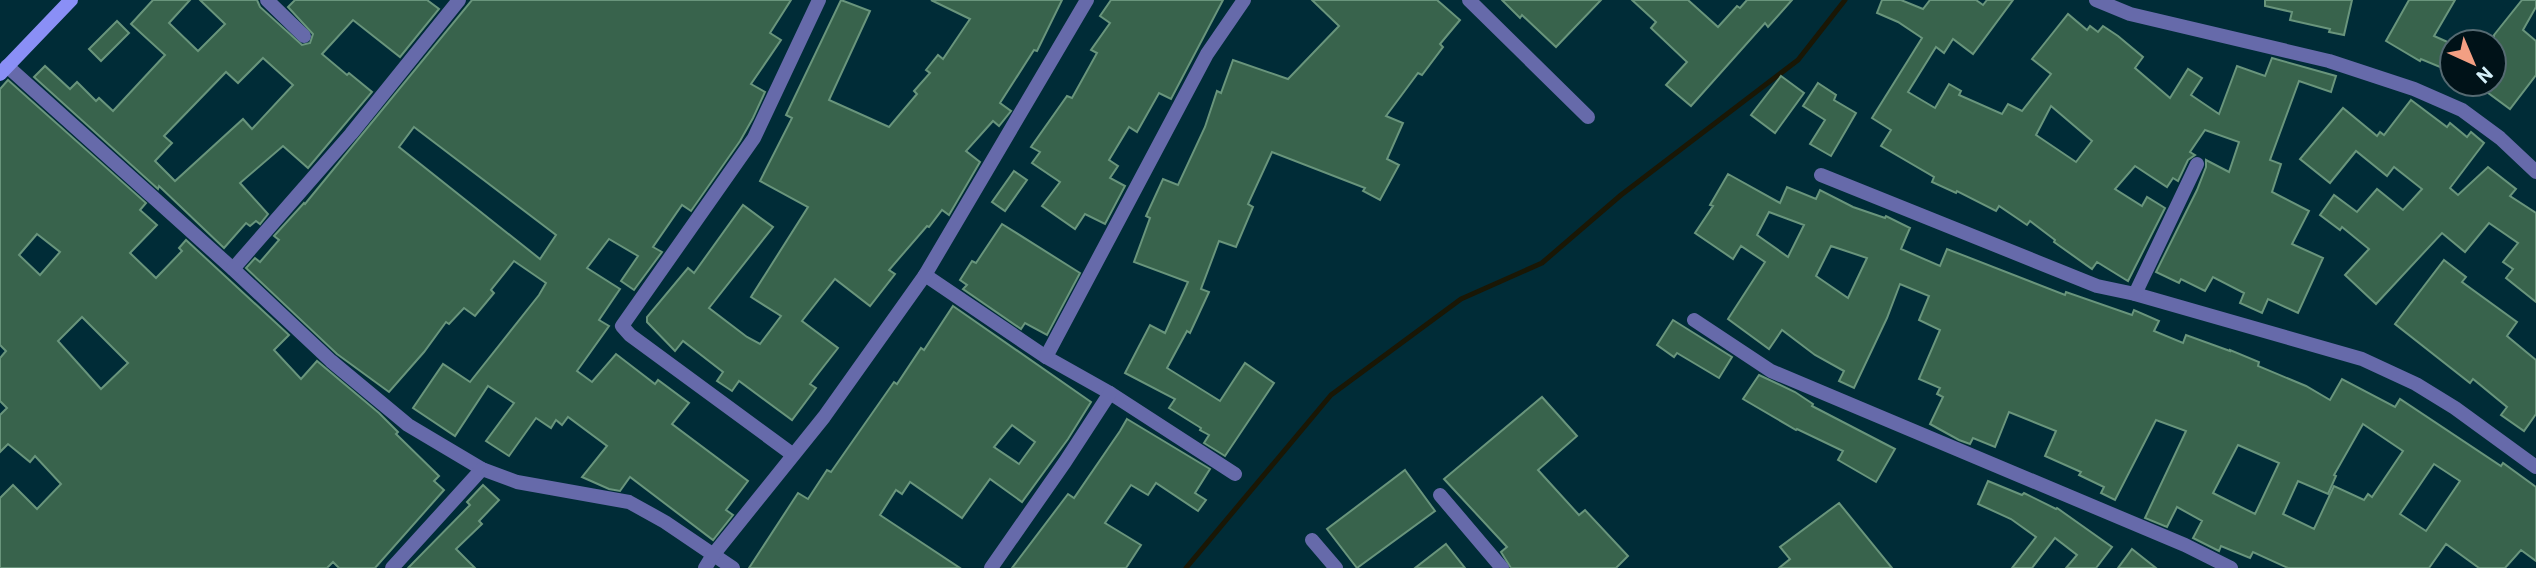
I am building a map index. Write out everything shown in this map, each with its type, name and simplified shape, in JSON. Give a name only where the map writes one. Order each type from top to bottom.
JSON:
[{"type":"main road","points":[[4,70],[71,0]]},
{"type":"street","points":[[267,0],[304,36]]},
{"type":"street","points":[[233,269],[351,134],[459,0]]},
{"type":"street","points":[[792,454],[630,335],[622,326],[754,138],[819,0]]},
{"type":"street","points":[[709,561],[824,417],[925,275],[1087,0]]},
{"type":"street","points":[[1046,357],[1207,54],[1244,0]]},
{"type":"street","points":[[1469,0],[1588,117]]},
{"type":"street","points":[[2096,0],[2130,14],[2329,61],[2414,89],[2462,110],[2500,138],[2536,172]]},
{"type":"street","points":[[4,70],[233,269],[331,361],[408,425],[482,470],[517,482],[629,502],[665,522],[709,561],[733,568]]},
{"type":"street","points":[[2135,294],[2197,164]]},
{"type":"street","points":[[1821,175],[2097,286],[2135,294],[2362,359],[2416,384],[2536,467]]},
{"type":"street","points":[[925,275],[1046,357],[1110,393],[1235,474]]},
{"type":"street","points":[[1694,320],[1771,371],[2185,545],[2231,568]]},
{"type":"street","points":[[990,568],[1110,393]]},
{"type":"street","points":[[392,568],[482,470]]},
{"type":"street","points":[[1440,495],[1503,568]]},
{"type":"street","points":[[1312,540],[1336,568]]},
{"type":"building","points":[[153,0],[190,0],[169,23],[198,51],[225,24],[200,0],[257,0],[260,7],[302,45],[310,43],[313,34],[288,7],[295,0],[427,0],[439,9],[400,57],[353,20],[322,54],[372,92],[308,168],[283,146],[240,183],[268,214],[260,224],[256,221],[250,226],[246,223],[224,248],[159,186],[158,189],[34,77],[45,66],[70,89],[77,82],[96,101],[99,98],[113,111],[165,55],[131,24]],"holes":[[[263,58],[293,85],[252,129],[243,119],[175,181],[155,161],[172,143],[164,136],[226,72],[238,83]]]},
{"type":"building","points":[[472,0],[791,0],[770,33],[781,40],[751,84],[765,92],[753,118],[691,211],[682,205],[653,247],[662,252],[634,290],[621,281],[638,256],[609,239],[587,268],[620,289],[599,320],[609,326],[577,371],[592,382],[616,354],[655,384],[658,380],[689,403],[672,424],[748,481],[726,510],[733,515],[713,540],[630,477],[620,491],[582,477],[607,446],[568,417],[562,425],[556,420],[551,428],[536,418],[509,456],[486,441],[514,403],[488,386],[455,436],[413,408],[443,364],[470,382],[539,295],[546,283],[514,261],[491,290],[494,293],[475,316],[464,308],[449,324],[446,322],[389,392],[337,354],[246,268],[255,258],[260,262],[279,240],[274,236],[305,204]],"holes":[[[414,127],[556,235],[540,259],[399,147]]]},
{"type":"building","points":[[841,0],[870,11],[829,100],[889,127],[917,94],[914,91],[930,73],[926,70],[938,55],[943,59],[970,19],[931,0],[1062,0],[1037,51],[1034,50],[1000,103],[1011,111],[999,126],[993,121],[966,151],[980,162],[949,215],[942,210],[929,227],[927,226],[889,270],[895,274],[870,306],[835,279],[802,321],[838,348],[810,384],[816,388],[792,420],[739,381],[732,391],[717,381],[723,372],[683,341],[675,351],[647,322],[647,317],[688,268],[694,273],[743,205],[773,227],[709,308],[760,344],[781,316],[751,297],[808,207],[760,181],[792,118],[786,115]]},
{"type":"building","points":[[1111,0],[1223,0],[1171,99],[1159,93],[1137,132],[1129,127],[1109,160],[1118,166],[1110,178],[1125,186],[1105,224],[1085,214],[1075,229],[1042,206],[1060,182],[1032,163],[1040,152],[1031,147],[1067,96],[1072,98],[1097,53],[1091,50],[1110,23],[1100,16]]},
{"type":"building","points":[[1312,0],[1437,0],[1460,20],[1440,44],[1443,47],[1422,75],[1418,73],[1386,116],[1403,123],[1387,159],[1399,165],[1380,200],[1363,191],[1365,188],[1272,152],[1248,204],[1253,207],[1236,247],[1219,241],[1201,289],[1209,292],[1190,333],[1187,331],[1167,368],[1220,401],[1245,363],[1274,383],[1225,456],[1204,443],[1209,435],[1200,430],[1201,428],[1169,408],[1175,399],[1125,373],[1150,325],[1165,333],[1188,282],[1134,262],[1150,218],[1146,216],[1163,179],[1178,185],[1205,127],[1217,91],[1221,93],[1233,60],[1288,79],[1339,26]]},
{"type":"building","points":[[1502,0],[1601,0],[1556,47]]},
{"type":"building","points":[[1632,0],[1688,0],[1718,27],[1737,6],[1740,8],[1747,0],[1792,0],[1768,27],[1765,23],[1691,106],[1666,85],[1687,62],[1651,28],[1656,22]]},
{"type":"building","points":[[1882,0],[1901,0],[1923,9],[1930,0],[1976,0],[1983,5],[1987,0],[2013,0],[1973,54],[1953,39],[1944,53],[1936,47],[1908,92],[1935,108],[1949,84],[1961,91],[1959,95],[2002,114],[2008,104],[2022,111],[2051,74],[2032,59],[2068,14],[2087,30],[2090,26],[2098,32],[2103,26],[2118,36],[2143,57],[2135,68],[2170,98],[2188,69],[2202,78],[2191,95],[2219,114],[2237,66],[2265,76],[2272,58],[2336,76],[2331,92],[2299,81],[2270,160],[2281,164],[2272,192],[2309,211],[2292,244],[2323,258],[2298,313],[2268,299],[2262,313],[2240,303],[2244,293],[2213,277],[2205,291],[2181,279],[2179,283],[2156,272],[2197,190],[2206,160],[2229,172],[2239,142],[2205,130],[2190,152],[2195,155],[2188,160],[2178,181],[2173,178],[2167,187],[2135,166],[2115,189],[2142,206],[2147,197],[2165,208],[2128,281],[2097,262],[2092,269],[2030,221],[2027,225],[1999,206],[1996,211],[1957,191],[1956,193],[1932,182],[1934,177],[1881,146],[1891,130],[1872,118],[1922,38],[1898,22],[1877,13]],"holes":[[[2051,106],[2092,141],[2076,162],[2036,135]]]},
{"type":"building","points":[[2265,0],[2352,0],[2344,35],[2290,20],[2292,12],[2265,6]]},
{"type":"building","points":[[2409,0],[2455,0],[2434,36],[2438,38],[2438,66],[2421,59],[2420,61],[2386,41]]},
{"type":"building","points":[[2522,0],[2536,0],[2536,7],[2523,30],[2536,41],[2536,75],[2510,109],[2495,98],[2508,98],[2508,28],[2500,28]]},
{"type":"building","points":[[117,21],[129,33],[101,61],[89,49]]},
{"type":"building","points":[[1781,76],[1804,93],[1775,133],[1751,115]]},
{"type":"building","points":[[8,80],[146,203],[140,210],[157,225],[130,253],[156,278],[182,251],[179,248],[186,240],[289,335],[274,350],[301,379],[317,361],[379,413],[398,432],[396,434],[439,476],[434,481],[444,490],[375,568],[339,568],[333,562],[327,568],[0,568],[0,498],[13,485],[37,509],[61,484],[35,456],[30,462],[8,444],[0,452],[0,415],[7,408],[0,401],[0,358],[6,351],[0,345],[0,89]],"holes":[[[37,234],[60,252],[40,275],[19,255]],[[82,317],[128,363],[101,389],[58,341]]]},
{"type":"building","points":[[1818,83],[1836,95],[1834,100],[1856,113],[1831,156],[1810,144],[1825,120],[1803,106]]},
{"type":"building","points":[[2411,100],[2447,127],[2450,123],[2467,137],[2471,132],[2484,143],[2450,188],[2458,195],[2488,167],[2516,189],[2510,196],[2536,213],[2536,302],[2506,278],[2513,269],[2503,262],[2518,243],[2489,223],[2465,252],[2442,233],[2376,304],[2345,275],[2369,249],[2342,227],[2340,230],[2320,215],[2334,195],[2357,212],[2377,189],[2403,210],[2422,189],[2394,167],[2387,176],[2356,151],[2330,183],[2300,159],[2343,108],[2377,136],[2380,132],[2384,135]]},
{"type":"building","points":[[1014,171],[1027,180],[1005,211],[992,202]]},
{"type":"building","points":[[1728,174],[1780,203],[1787,187],[1816,199],[1820,190],[1853,207],[1885,218],[1886,216],[1910,228],[1901,249],[1940,266],[1947,249],[2065,295],[2066,292],[2132,315],[2134,310],[2159,321],[2154,331],[2183,343],[2186,335],[2230,350],[2259,362],[2258,366],[2306,386],[2330,400],[2342,379],[2395,407],[2400,399],[2501,466],[2503,463],[2536,487],[2536,561],[2521,550],[2505,568],[2479,568],[2446,544],[2429,568],[2288,568],[2253,552],[2250,558],[2221,546],[2219,551],[2193,538],[2202,521],[2177,507],[2167,527],[2145,518],[2186,431],[2156,420],[2115,500],[2101,493],[2104,487],[2079,475],[2081,472],[2045,456],[2056,431],[2009,412],[1995,447],[1973,438],[1970,444],[1959,440],[1930,424],[1943,397],[1937,394],[1940,388],[1919,379],[1940,330],[1919,320],[1929,296],[1900,284],[1854,388],[1839,381],[1844,371],[1815,355],[1782,330],[1769,349],[1728,319],[1765,262],[1741,246],[1733,259],[1695,233],[1713,206],[1710,205]],"holes":[[[1769,212],[1804,225],[1788,257],[1757,235]],[[1831,246],[1867,258],[1848,298],[1816,276]],[[2363,424],[2403,451],[2372,497],[2368,494],[2364,500],[2334,486],[2314,529],[2283,514],[2298,481],[2328,494],[2336,476],[2334,475]],[[2238,445],[2279,463],[2255,514],[2213,493]],[[2434,464],[2460,481],[2426,531],[2400,514]]]},
{"type":"building","points":[[1002,224],[1080,273],[1047,335],[1025,323],[1021,329],[963,289],[967,285],[960,280],[972,261],[976,263]]},
{"type":"building","points":[[2444,260],[2466,277],[2462,282],[2517,322],[2507,336],[2536,360],[2536,414],[2524,431],[2501,415],[2507,407],[2473,379],[2470,383],[2395,324]]},
{"type":"building","points":[[953,306],[1091,402],[1022,502],[990,479],[962,518],[910,482],[902,494],[896,490],[880,515],[960,568],[749,568],[798,493],[808,499],[827,470],[831,472],[894,382],[897,384],[921,348],[924,350]],"holes":[[[1012,425],[1035,442],[1019,464],[994,447]]]},
{"type":"building","points":[[1673,320],[1732,357],[1719,378],[1677,353],[1674,357],[1657,345]]},
{"type":"building","points":[[1759,375],[1795,392],[1813,404],[1812,406],[1895,449],[1876,482],[1838,460],[1843,451],[1796,430],[1743,399]]},
{"type":"building","points":[[1542,397],[1577,436],[1538,470],[1579,515],[1585,510],[1628,556],[1616,568],[1511,568],[1501,552],[1507,547],[1444,479]]},
{"type":"building","points":[[1127,419],[1210,469],[1195,493],[1206,500],[1198,511],[1156,483],[1148,495],[1131,485],[1105,523],[1141,545],[1126,568],[1012,568],[1068,494],[1074,498]]},
{"type":"building","points":[[1405,470],[1435,511],[1357,568],[1327,529]]},
{"type":"building","points":[[1988,481],[2057,508],[2112,547],[2096,568],[2066,568],[2077,555],[2055,538],[2032,568],[2012,568],[2036,537],[2011,519],[1978,504]]},
{"type":"building","points":[[483,485],[499,500],[479,521],[482,524],[456,549],[475,568],[408,568],[470,505],[467,502]]},
{"type":"building","points":[[1839,503],[1892,568],[1779,568],[1790,559],[1780,547]]},
{"type":"building","points":[[1446,544],[1465,568],[1415,568]]},
{"type":"building","points":[[2132,549],[2156,568],[2118,568]]},
{"type":"waterway","points":[[1186,568],[1331,395],[1461,299],[1542,263],[1621,195],[1798,60],[1845,0]]}]
